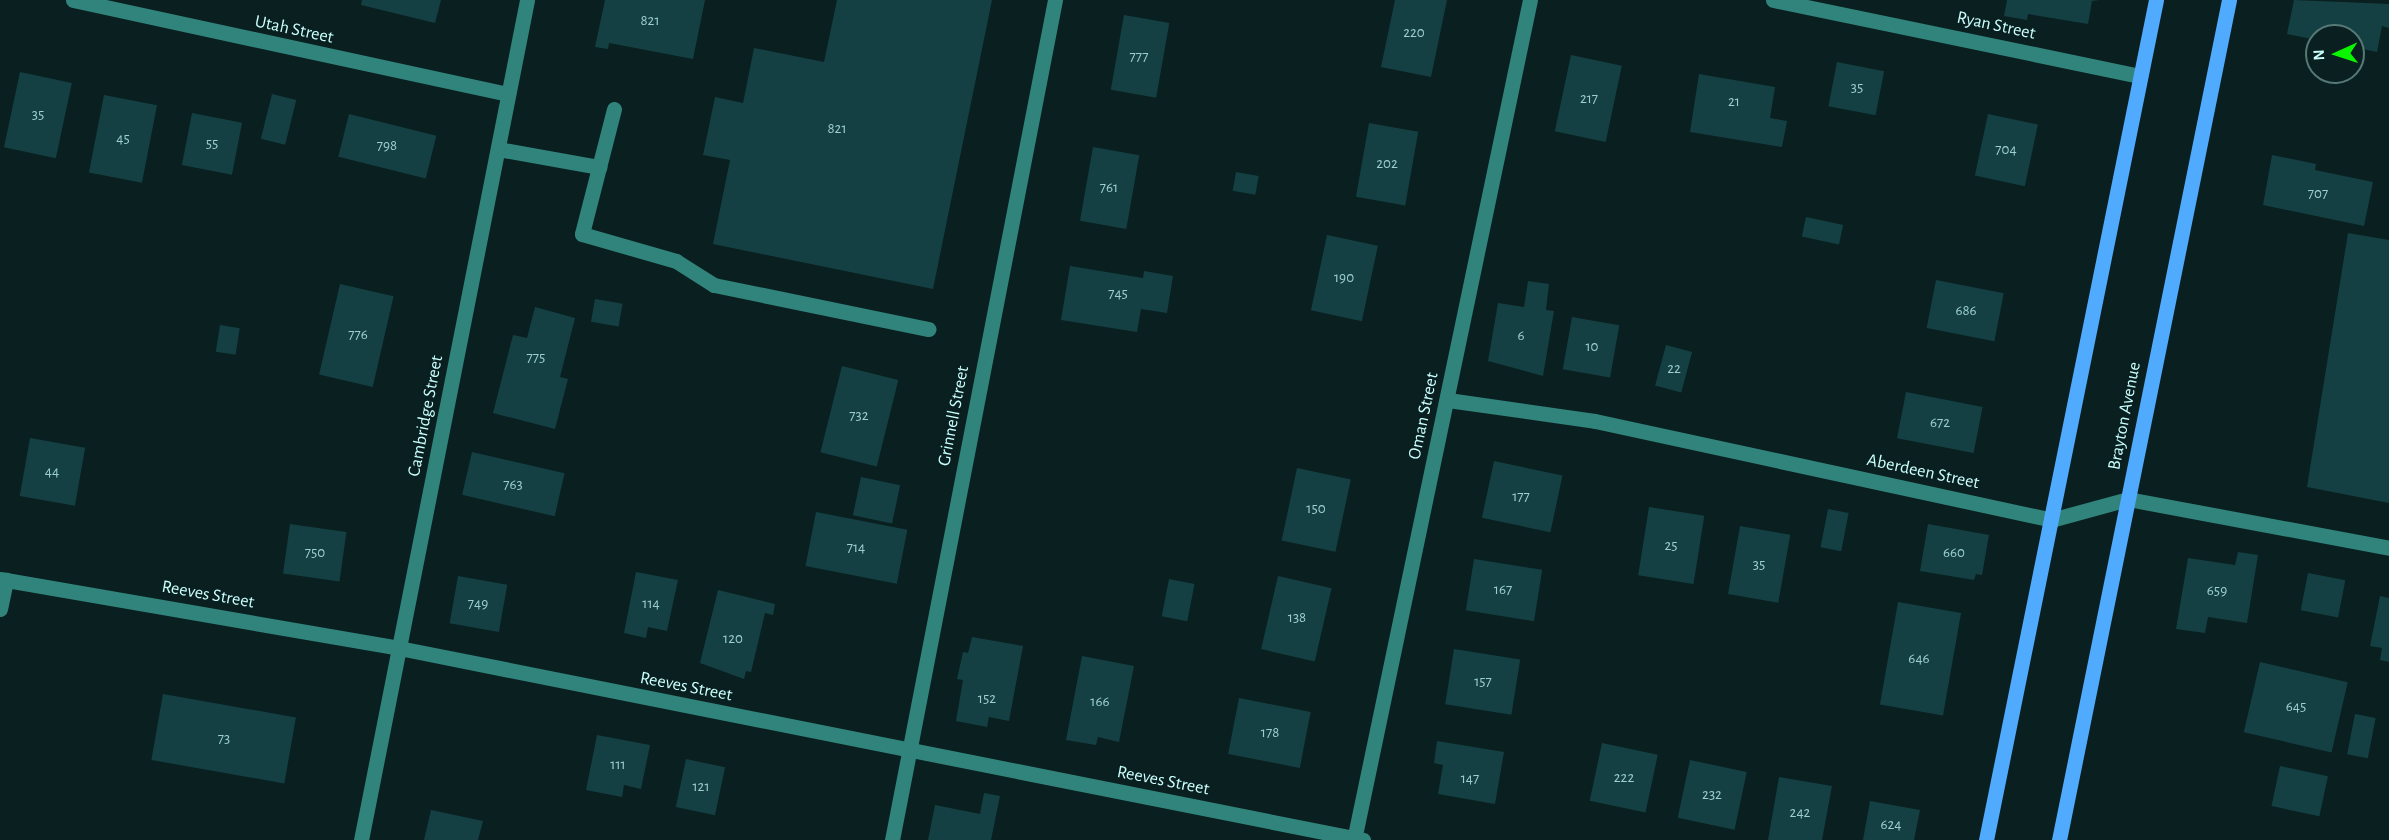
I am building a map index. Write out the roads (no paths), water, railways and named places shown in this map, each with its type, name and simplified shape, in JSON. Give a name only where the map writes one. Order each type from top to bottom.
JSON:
[{"type":"main road","points":[[1986,840],[2156,0]]},
{"type":"main road","name":"Brayton Avenue","points":[[2059,840],[2229,0]]},
{"type":"street","name":"Utah Street","points":[[73,0],[508,94]]},
{"type":"street","name":"Cambridge Street","points":[[361,840],[527,0]]},
{"type":"street","name":"Grinnell Street","points":[[892,840],[1055,0]]},
{"type":"street","name":"Oman Street","points":[[1357,840],[1530,0]]},
{"type":"street","name":"Ryan Street","points":[[1773,0],[2140,76]]},
{"type":"street","points":[[614,109],[582,234],[676,261],[714,285],[929,328]]},
{"type":"street","points":[[498,149],[599,167]]},
{"type":"street","name":"Aberdeen Street","points":[[1448,400],[1594,421],[2051,520],[2128,499],[2389,548]]},
{"type":"street","name":"Reeves Street","points":[[3,579],[399,648],[1357,840]]},
{"type":"street","points":[[0,609],[3,579]]}]
